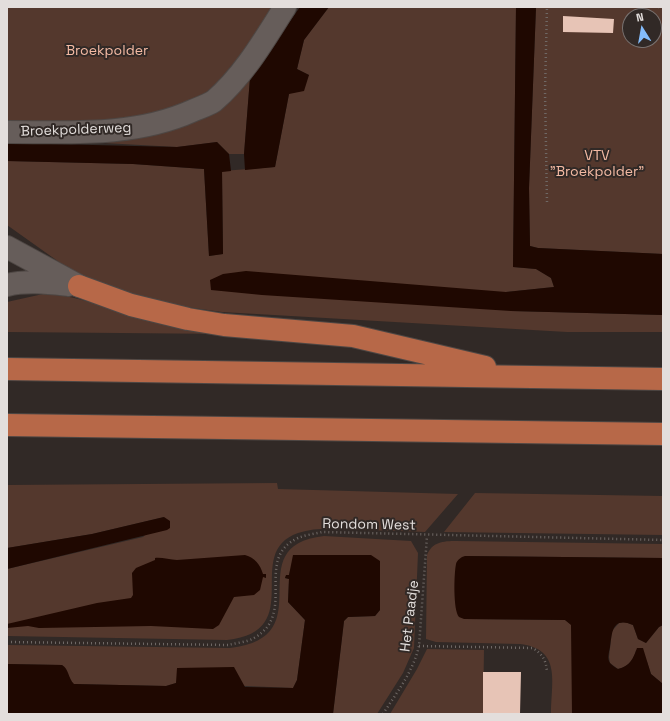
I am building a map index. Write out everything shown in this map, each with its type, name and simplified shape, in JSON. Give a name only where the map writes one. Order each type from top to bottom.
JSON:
[{"type":"highway","points":[[79,286],[131,305],[188,319],[224,325],[353,336],[527,376]]},
{"type":"highway","points":[[7,369],[663,378]]},
{"type":"highway","points":[[7,425],[663,434]]},
{"type":"street","name":"Broekpolderweg","points":[[7,132],[88,133],[137,129],[186,114],[213,102],[248,65],[286,7]]},
{"type":"street","points":[[7,246],[79,286]]},
{"type":"street","points":[[9,282],[48,283],[79,286]]},
{"type":"path","points":[[547,7],[547,202]]},
{"type":"path","points":[[658,7],[663,7]]},
{"type":"path","name":"Rondom West","points":[[7,642],[228,645],[254,639],[270,626],[275,614],[276,563],[283,550],[297,539],[322,532],[427,536],[663,540]]},
{"type":"path","name":"Het Paadje","points":[[383,714],[409,674],[419,646],[427,536]]},
{"type":"path","points":[[419,646],[533,648],[542,654],[546,663],[547,672]]},
{"type":"green space","name":"Broekpolder","points":[[7,7],[276,7],[251,42],[218,82],[202,96],[182,108],[125,122],[7,124]]},
{"type":"green space","points":[[329,7],[516,7],[513,267],[536,269],[551,278],[554,287],[506,292],[511,311],[663,315],[663,332],[567,332],[222,312],[158,303],[84,278],[7,225],[7,161],[133,164],[204,169],[209,256],[223,254],[222,171],[275,167],[289,94],[309,75],[297,69],[304,40]]},
{"type":"green space","name":"VTV \"Broekpolder\"","points":[[536,7],[663,7],[663,254],[538,248],[530,246],[529,188]]},
{"type":"green space","points":[[250,78],[244,154],[229,154],[217,142],[177,147],[67,141],[120,139]]},
{"type":"green space","points":[[43,294],[73,298],[169,326],[231,334],[7,332],[7,302]]},
{"type":"green space","points":[[277,483],[278,489],[458,494],[425,532],[320,529],[298,533],[282,543],[274,557],[270,607],[265,622],[251,634],[227,640],[7,636],[7,569],[143,537],[164,517],[92,534],[7,548],[7,485]]},
{"type":"green space","points":[[475,493],[663,496],[663,535],[444,532]]},
{"type":"green space","points":[[324,536],[411,541],[418,553],[414,648],[403,673],[377,714],[333,714],[344,621],[348,617],[375,616],[380,610],[380,561],[290,571],[289,575],[286,576],[285,578],[289,579],[288,602],[305,620],[297,680],[293,688],[176,683],[166,686],[73,684],[62,665],[7,664],[7,645],[230,648],[258,640],[273,627],[278,610],[280,573],[285,556],[298,543]]},
{"type":"green space","points":[[456,541],[663,544],[663,558],[465,556],[464,619],[565,620],[572,625],[572,714],[551,714],[551,669],[548,660],[543,653],[533,647],[520,644],[436,642],[426,639],[427,555],[432,547],[438,543]]},
{"type":"green space","points":[[625,622],[633,625],[638,639],[646,643],[659,627],[663,625],[663,684],[651,674],[647,662],[636,650],[630,663],[624,667],[618,669],[610,663],[609,657],[612,631],[619,623]]},
{"type":"green space","points":[[427,649],[484,650],[483,714],[390,714],[417,669]]},
{"type":"shaded area","points":[[300,7],[329,7],[304,40],[297,69],[309,75],[304,91],[289,94],[275,167],[245,170],[244,154],[250,78]]},
{"type":"shaded area","points":[[516,7],[536,7],[529,188],[530,246],[538,248],[663,254],[663,315],[511,311],[262,295],[211,290],[210,280],[223,274],[246,271],[506,292],[554,287],[551,278],[536,269],[513,267]]},
{"type":"shaded area","points":[[217,142],[229,154],[231,171],[222,172],[223,254],[209,256],[204,169],[133,164],[7,161],[7,143],[177,147]]},
{"type":"shaded area","points":[[164,517],[170,521],[170,528],[167,530],[7,569],[7,548],[92,534]]},
{"type":"shaded area","points":[[245,555],[257,562],[263,574],[266,574],[266,578],[263,577],[260,590],[254,595],[234,597],[219,625],[213,629],[151,626],[39,628],[28,626],[7,628],[7,624],[97,603],[131,598],[133,595],[132,573],[136,568],[155,560],[155,558],[177,560]]},
{"type":"shaded area","points":[[293,555],[371,555],[380,561],[380,610],[375,616],[348,617],[344,621],[333,714],[7,714],[7,664],[62,665],[66,669],[74,684],[166,686],[176,683],[177,668],[234,667],[245,687],[293,688],[297,680],[305,620],[288,602],[289,579],[285,578],[286,575],[289,575]]},
{"type":"shaded area","points":[[465,556],[663,558],[663,625],[659,627],[646,643],[638,639],[633,625],[626,623],[617,624],[614,627],[611,636],[608,657],[610,663],[618,669],[622,668],[630,662],[637,648],[643,648],[651,674],[663,684],[663,714],[572,714],[571,625],[565,620],[464,619],[459,617],[455,600],[455,569],[457,561]]},
{"type":"building","points":[[563,16],[614,19],[613,33],[563,32]]},
{"type":"building","points":[[483,672],[521,672],[520,714],[483,714]]}]
